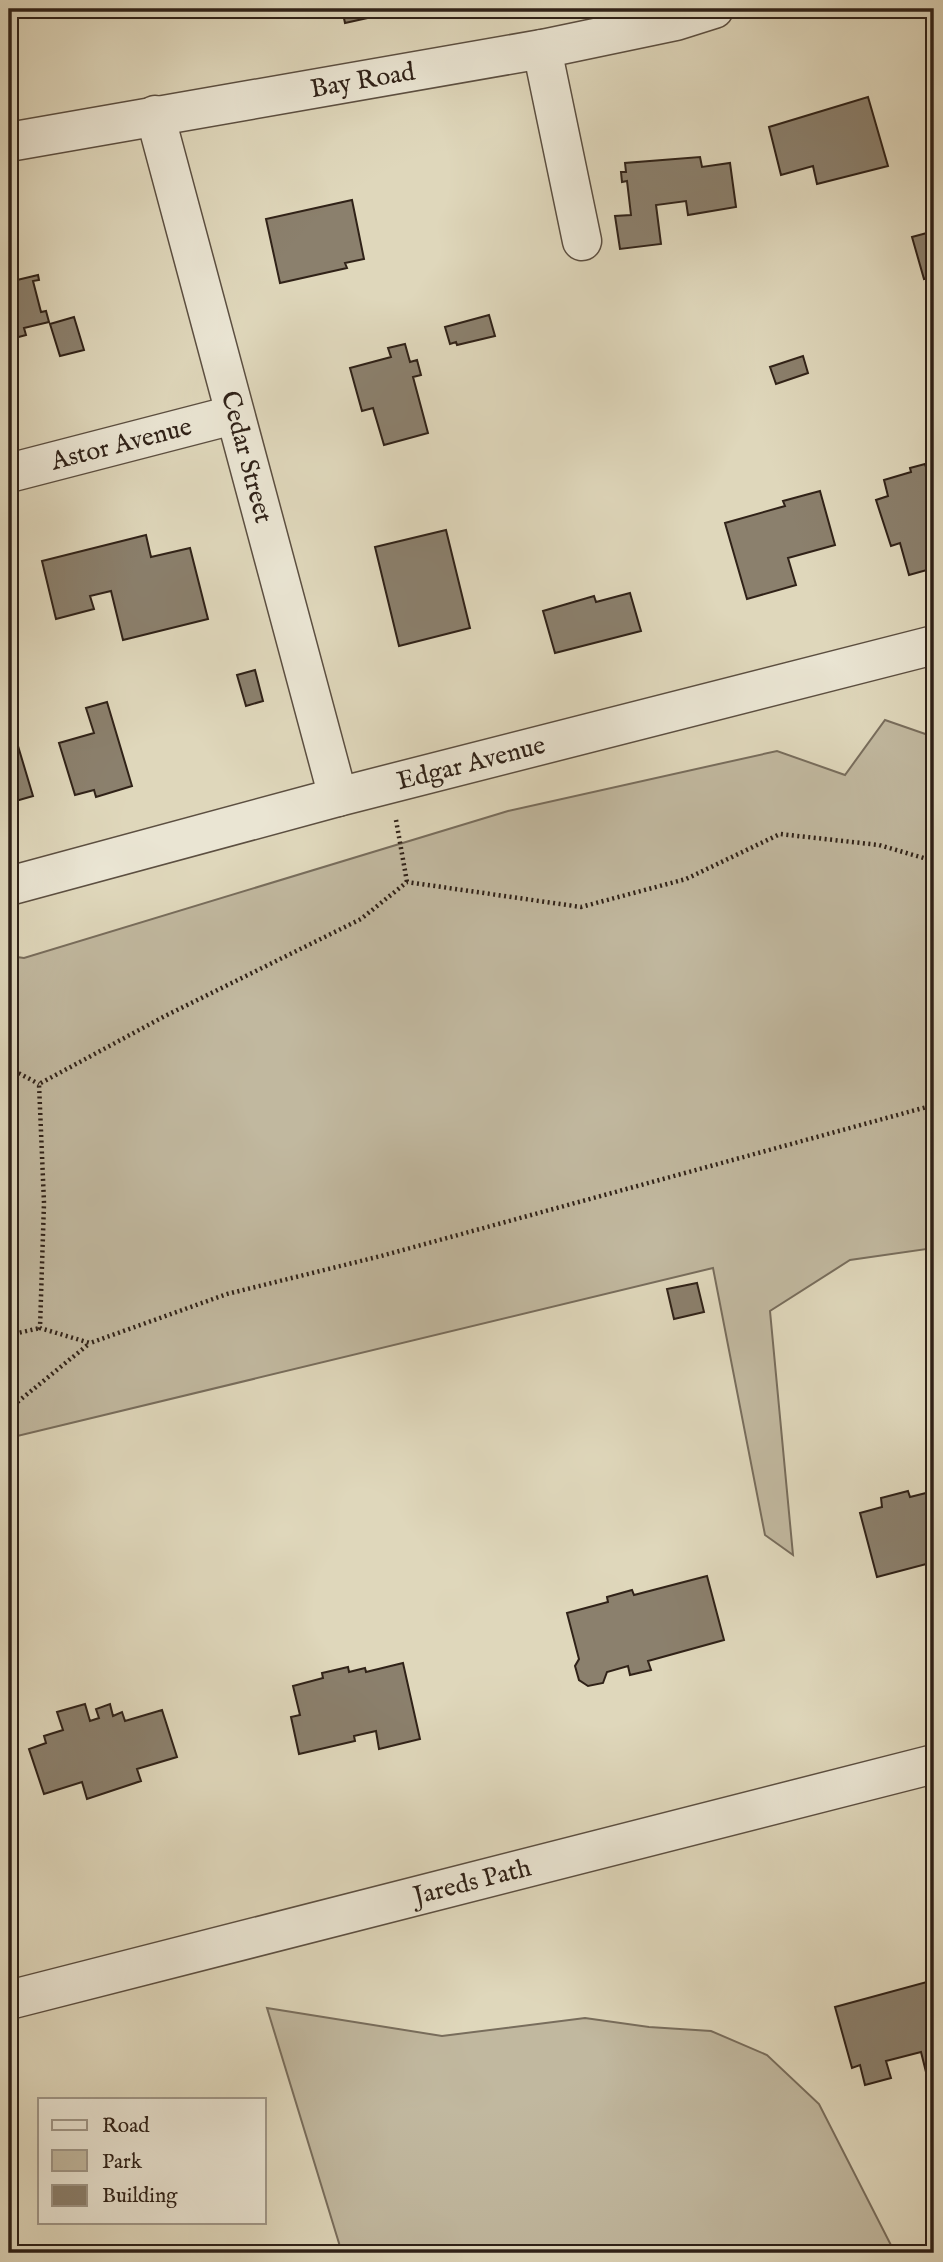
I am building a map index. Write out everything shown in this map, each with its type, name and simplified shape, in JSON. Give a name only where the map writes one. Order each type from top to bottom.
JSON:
[{"type":"street","name":"Bay Road","points":[[9,142],[542,49],[676,21],[714,9]]},
{"type":"street","points":[[542,49],[582,241]]},
{"type":"street","name":"Cedar Street","points":[[155,115],[233,415],[338,797]]},
{"type":"street","name":"Astor Avenue","points":[[9,473],[233,415]]},
{"type":"street","name":"Edgar Avenue","points":[[9,886],[338,797],[934,645]]},
{"type":"street","name":"Jareds Path","points":[[9,2000],[934,1764]]},
{"type":"path","points":[[389,784],[407,882]]},
{"type":"path","points":[[39,1084],[165,1016],[361,919],[407,882],[581,907],[686,879],[780,834],[879,845],[934,861]]},
{"type":"path","points":[[9,1068],[39,1084]]},
{"type":"path","points":[[39,1084],[44,1203],[40,1328]]},
{"type":"path","points":[[9,1409],[90,1343],[227,1294],[381,1256],[934,1105]]},
{"type":"path","points":[[9,1335],[40,1328],[90,1343]]},
{"type":"green space","points":[[885,720],[934,737],[934,1248],[850,1260],[770,1311],[793,1555],[765,1535],[713,1268],[9,1438],[9,956],[24,958],[508,811],[777,751],[845,775]]},
{"type":"green space","points":[[267,2008],[442,2036],[585,2018],[649,2027],[711,2031],[767,2055],[819,2104],[895,2253],[342,2253]]},
{"type":"building","points":[[342,9],[408,9],[345,23]]},
{"type":"building","points":[[868,97],[888,166],[817,184],[813,166],[781,175],[769,127]]},
{"type":"building","points":[[700,157],[702,167],[730,163],[736,207],[688,215],[686,201],[656,205],[661,244],[620,249],[615,216],[631,215],[627,181],[622,182],[621,172],[626,172],[625,163]]},
{"type":"building","points":[[352,200],[364,259],[345,263],[347,268],[280,283],[266,219]]},
{"type":"building","points":[[934,231],[932,291],[929,278],[924,279],[912,237]]},
{"type":"building","points":[[14,269],[17,280],[38,275],[39,280],[33,281],[41,312],[46,311],[49,322],[24,328],[26,335],[15,338],[14,331],[9,332],[9,270]]},
{"type":"building","points":[[489,315],[495,336],[457,345],[456,342],[450,344],[445,327]]},
{"type":"building","points":[[74,317],[84,350],[60,356],[50,324]]},
{"type":"building","points":[[405,344],[410,362],[417,360],[421,375],[413,377],[428,433],[384,445],[373,408],[362,411],[350,368],[391,357],[388,348]]},
{"type":"building","points":[[803,356],[808,373],[776,384],[770,367]]},
{"type":"building","points":[[925,464],[934,494],[934,568],[909,575],[900,543],[891,546],[876,500],[888,496],[884,480],[911,472],[910,468]]},
{"type":"building","points":[[820,491],[835,545],[788,558],[796,585],[747,599],[725,523],[785,506],[783,501]]},
{"type":"building","points":[[446,530],[470,628],[399,646],[375,547]]},
{"type":"building","points":[[146,535],[151,557],[190,548],[208,619],[123,640],[111,591],[90,596],[94,609],[56,619],[42,561]]},
{"type":"building","points":[[630,593],[641,631],[555,653],[543,611],[594,596],[596,602]]},
{"type":"building","points":[[255,670],[263,701],[246,706],[237,675]]},
{"type":"building","points":[[107,702],[132,786],[96,797],[94,790],[75,795],[59,743],[94,733],[86,708]]},
{"type":"building","points":[[9,716],[33,796],[9,803]]},
{"type":"building","points":[[697,1283],[704,1312],[674,1319],[667,1289]]},
{"type":"building","points":[[908,1491],[910,1497],[930,1492],[934,1507],[934,1562],[877,1577],[860,1513],[882,1507],[881,1498]]},
{"type":"building","points":[[707,1576],[724,1640],[648,1661],[651,1670],[630,1675],[628,1666],[607,1672],[603,1683],[588,1686],[579,1680],[575,1666],[579,1659],[567,1613],[608,1602],[607,1597],[632,1590],[634,1595]]},
{"type":"building","points":[[403,1663],[420,1739],[379,1749],[376,1731],[354,1736],[355,1741],[299,1754],[291,1717],[300,1715],[293,1686],[323,1678],[322,1673],[348,1667],[349,1672],[365,1668],[366,1672]]},
{"type":"building","points":[[85,1704],[90,1721],[99,1718],[96,1709],[110,1704],[113,1716],[122,1712],[125,1721],[162,1710],[177,1757],[137,1769],[141,1781],[87,1799],[82,1782],[44,1794],[29,1749],[46,1743],[44,1736],[63,1730],[57,1712]]},
{"type":"building","points":[[934,1980],[934,2070],[926,2072],[921,2052],[886,2061],[891,2078],[865,2085],[860,2065],[852,2068],[835,2007]]}]
